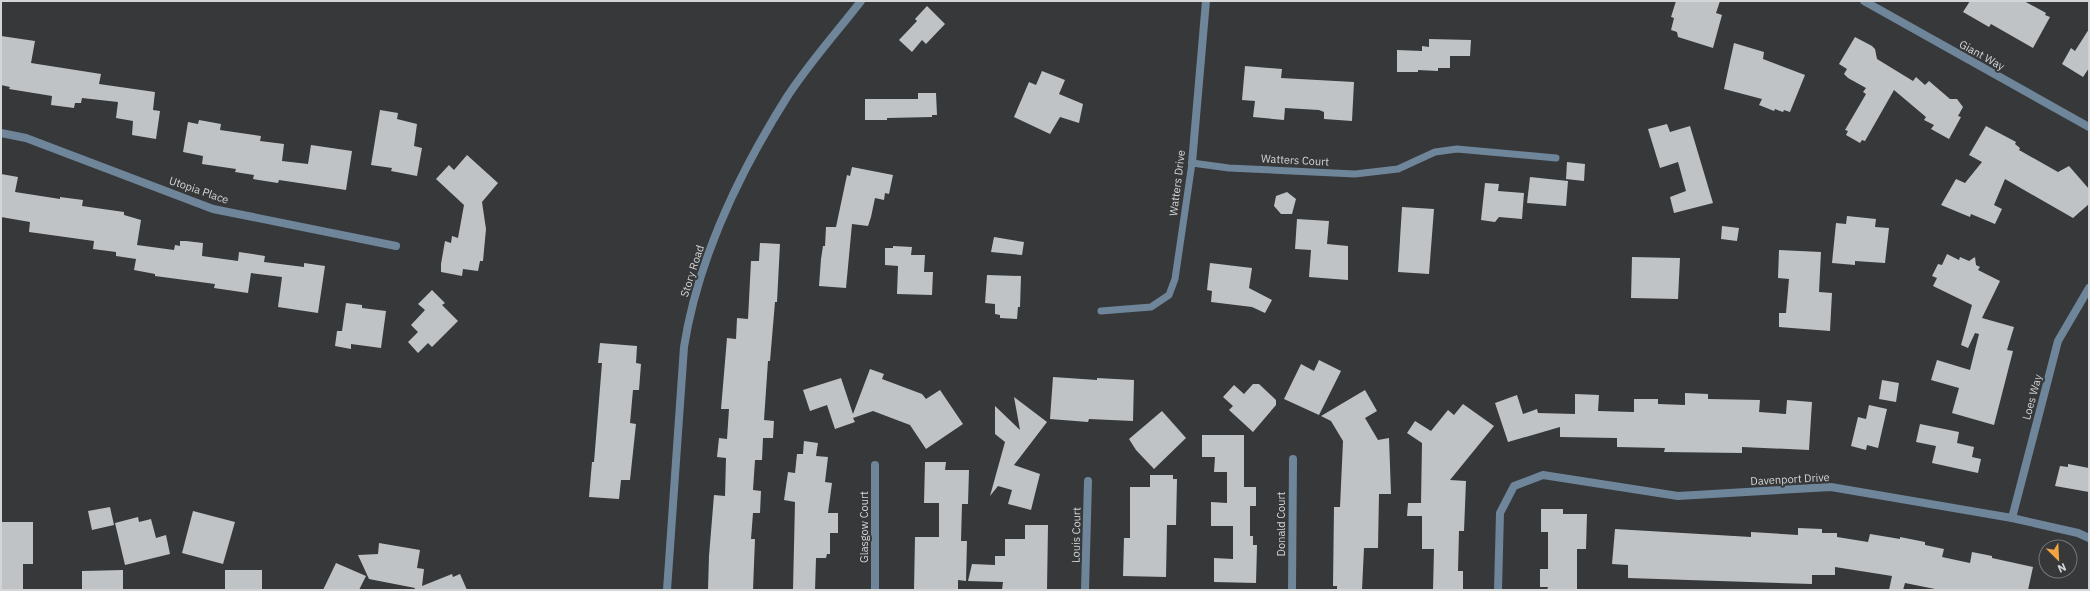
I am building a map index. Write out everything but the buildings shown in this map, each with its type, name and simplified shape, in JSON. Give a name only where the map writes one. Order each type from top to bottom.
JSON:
[{"type":"street","name":"Story Road","points":[[667,590],[684,347],[698,281],[728,207],[764,135],[788,96],[861,1]]},
{"type":"street","name":"Watters Drive","points":[[1192,163],[1206,1]]},
{"type":"street","name":"Giant Way","points":[[1864,1],[2089,127]]},
{"type":"street","name":"Utopia Place","points":[[1,133],[26,138],[213,209],[396,246]]},
{"type":"street","name":"Loes Way","points":[[2012,518],[2058,341],[2089,288]]},
{"type":"street","name":"Donald Court","points":[[1292,590],[1293,459]]},
{"type":"street","name":"Glasgow Court","points":[[875,465],[875,590]]},
{"type":"street","name":"Davenport Drive","points":[[1498,590],[1500,513],[1514,486],[1543,475],[1678,496],[1831,487],[2012,518],[2078,533],[2089,538]]},
{"type":"street","name":"Louis Court","points":[[1086,590],[1088,481]]},
{"type":"lane","name":"Watters Court","points":[[1192,163],[1228,168],[1355,174],[1398,169],[1435,152],[1457,149],[1556,158]]},
{"type":"lane","name":"Watters Drive","points":[[1101,311],[1151,307],[1169,295],[1175,279],[1192,163]]}]
